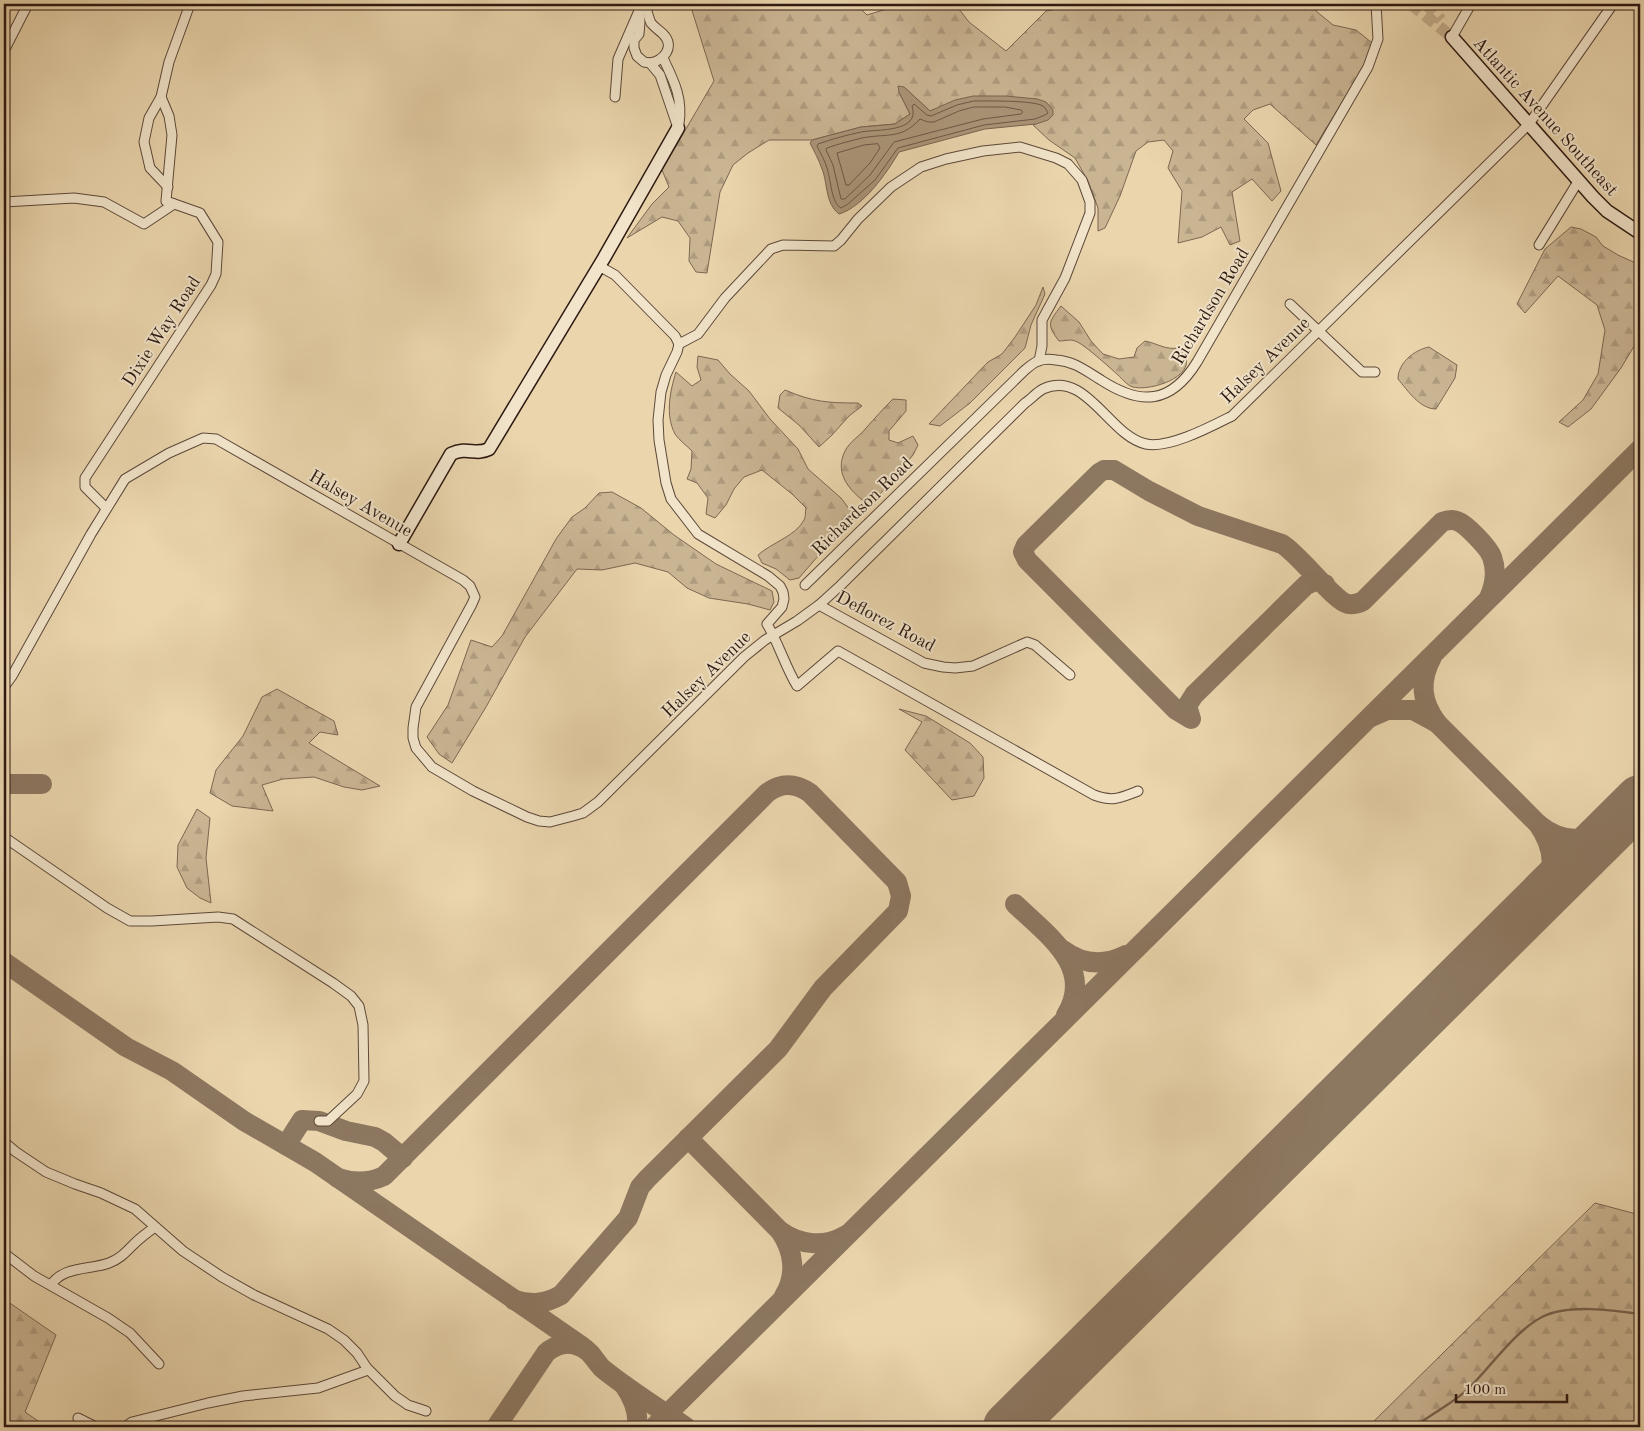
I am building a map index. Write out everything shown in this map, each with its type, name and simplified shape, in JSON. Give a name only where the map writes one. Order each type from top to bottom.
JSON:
[{"type":"street","points":[[4,51],[28,4]]},
{"type":"street","points":[[168,187],[150,168],[144,142],[149,118],[162,97],[169,62],[190,4]]},
{"type":"street","points":[[638,8],[640,22],[638,34],[634,40],[634,48],[637,56],[644,62],[658,62],[667,53],[668,46],[664,34],[657,30],[651,22],[645,4]]},
{"type":"street","name":"Richardson Road","points":[[805,585],[1025,370],[1039,361],[1065,360],[1085,368],[1112,387],[1142,398],[1169,393],[1186,379],[1368,67],[1378,39],[1376,4]]},
{"type":"street","points":[[1452,37],[1471,4]]},
{"type":"street","name":"Halsey Avenue","points":[[4,687],[12,676],[106,508],[125,479],[169,453],[203,438],[216,439],[463,580],[470,586],[475,597],[416,707],[412,728],[416,748],[424,759],[439,771],[473,791],[527,817],[550,822],[578,814],[598,802],[744,657],[765,640],[798,621],[819,605],[1019,409],[1044,389],[1061,386],[1073,388],[1094,403],[1124,432],[1146,444],[1160,444],[1197,433],[1232,416],[1529,124],[1613,4]]},
{"type":"street","points":[[615,97],[618,59],[638,8]]},
{"type":"street","points":[[638,34],[647,30],[657,30]]},
{"type":"street","name":"Atlantic Avenue Southeast","points":[[1452,37],[1607,211],[1640,233]]},
{"type":"street","points":[[399,544],[451,454],[464,450],[484,452],[490,449],[599,266],[678,128],[681,109],[680,99],[662,58]]},
{"type":"street","points":[[650,63],[660,75],[678,128]]},
{"type":"street","points":[[162,97],[169,116],[172,135],[166,201],[174,204]]},
{"type":"street","points":[[679,344],[698,334],[725,298],[771,249],[783,245],[834,246],[891,187],[921,167],[973,153],[1020,147],[1056,158],[1068,164],[1082,180],[1090,202],[1090,213],[1076,252],[1042,320],[1042,346],[1039,361]]},
{"type":"street","points":[[1539,245],[1579,180]]},
{"type":"street","points":[[4,202],[74,198],[104,202],[144,224],[174,204]]},
{"type":"street","name":"Dixie Way Road","points":[[106,508],[85,487],[85,478],[211,285],[216,274],[218,242],[200,213],[174,204]]},
{"type":"street","points":[[599,266],[615,275],[675,336],[679,344],[661,392],[658,420],[659,440],[666,483],[671,499],[698,534],[768,576],[780,586],[784,600],[782,607],[767,624],[774,635],[797,686],[838,651],[1094,795],[1108,800],[1122,798],[1138,791]]},
{"type":"street","points":[[1290,304],[1362,372],[1374,372]]},
{"type":"street","name":"Deflorez Road","points":[[819,605],[924,663],[955,668],[973,666],[1027,642],[1035,645],[1070,675]]},
{"type":"street","points":[[4,836],[107,908],[130,921],[218,917],[233,919],[351,996],[359,1006],[363,1025],[364,1081],[356,1094],[328,1121],[319,1121]]},
{"type":"street","points":[[4,1142],[46,1172],[124,1202],[193,1258],[222,1277],[254,1295],[328,1329],[344,1340],[357,1353],[368,1370],[395,1396],[408,1406],[426,1411]]},
{"type":"street","points":[[51,1285],[61,1275],[110,1263],[123,1256],[134,1243],[155,1227]]},
{"type":"street","points":[[4,1253],[34,1276],[130,1332],[159,1364]]},
{"type":"street","points":[[125,1427],[132,1422],[208,1403],[243,1396],[318,1388],[368,1370]]},
{"type":"street","points":[[78,1418],[96,1427]]},
{"type":"green space","points":[[690,4],[856,4],[867,15],[903,4],[955,4],[969,22],[1006,51],[1046,11],[1081,4],[1292,4],[1310,6],[1333,25],[1356,30],[1376,46],[1316,145],[1270,104],[1253,110],[1244,119],[1268,143],[1281,191],[1272,201],[1252,179],[1232,192],[1240,241],[1230,245],[1221,227],[1202,237],[1178,243],[1182,191],[1168,168],[1173,151],[1164,140],[1148,142],[1136,151],[1120,196],[1105,228],[1098,231],[1098,208],[1088,181],[1075,158],[1049,140],[1033,125],[1036,124],[1037,99],[941,107],[930,111],[904,87],[899,92],[910,114],[895,124],[861,127],[812,140],[769,140],[733,165],[720,192],[707,273],[696,272],[689,261],[690,238],[678,221],[662,217],[627,238],[652,204],[669,187],[662,170],[714,81]]},
{"type":"green space","points":[[1571,227],[1581,229],[1596,237],[1603,246],[1640,265],[1640,317],[1637,319],[1636,343],[1621,368],[1591,409],[1568,427],[1559,422],[1583,400],[1598,374],[1605,330],[1597,305],[1558,276],[1525,313],[1517,304],[1545,249]]},
{"type":"green space","points":[[1043,287],[1045,294],[1031,325],[1025,348],[970,403],[940,426],[929,424],[988,362],[1002,354],[1036,305]]},
{"type":"green space","points":[[1061,306],[1079,322],[1091,341],[1103,354],[1119,359],[1134,357],[1137,348],[1145,341],[1166,347],[1179,348],[1186,357],[1186,365],[1182,373],[1174,379],[1152,387],[1131,386],[1084,346],[1072,340],[1059,341],[1052,331],[1051,323]]},
{"type":"green space","points":[[1429,347],[1457,365],[1455,378],[1436,409],[1420,403],[1398,379],[1401,368],[1408,358],[1418,351]]},
{"type":"green space","points":[[698,356],[718,360],[749,391],[770,419],[798,449],[808,469],[841,498],[855,517],[799,578],[790,580],[776,569],[762,563],[758,555],[795,531],[804,520],[806,508],[792,494],[762,470],[744,477],[715,518],[706,514],[708,498],[697,483],[687,479],[691,469],[692,451],[675,434],[669,411],[676,372],[692,386],[701,380],[697,367]]},
{"type":"green space","points":[[785,390],[812,399],[829,402],[858,403],[862,406],[849,416],[819,447],[799,425],[778,408],[780,395]]},
{"type":"green space","points":[[893,399],[906,400],[906,411],[889,431],[889,440],[898,443],[913,436],[918,445],[913,455],[870,506],[846,483],[841,468],[842,460],[850,444]]},
{"type":"green space","points":[[612,492],[641,508],[674,535],[716,564],[772,591],[774,602],[770,610],[748,604],[709,598],[687,588],[668,572],[635,563],[602,570],[577,569],[525,637],[452,763],[439,754],[427,737],[448,705],[471,640],[492,647],[502,636],[556,539],[572,517],[585,508],[599,493]]},
{"type":"green space","points":[[277,689],[334,721],[338,735],[320,732],[309,743],[380,786],[362,790],[344,787],[314,777],[283,779],[262,785],[273,811],[232,806],[210,793],[216,770],[243,736],[262,697]]},
{"type":"green space","points":[[899,709],[926,716],[970,743],[983,757],[984,778],[974,796],[952,800],[905,750],[922,722]]},
{"type":"green space","points":[[197,809],[210,818],[206,858],[211,903],[200,898],[187,888],[177,867],[178,845]]},
{"type":"green space","points":[[1595,1203],[1640,1215],[1640,1421],[1578,1427],[1368,1427]]},
{"type":"green space","points":[[4,1299],[56,1335],[25,1412],[47,1427],[4,1427]]},
{"type":"water","points":[[898,86],[904,87],[930,111],[955,100],[973,96],[1006,96],[1037,99],[1046,102],[1053,110],[1053,115],[1048,120],[1036,124],[985,129],[899,152],[874,188],[857,204],[839,214],[831,204],[822,169],[810,143],[812,140],[861,127],[895,124],[910,114]]},
{"type":"waterway","points":[[1415,1427],[1465,1392],[1513,1339],[1542,1317],[1564,1310],[1577,1309],[1640,1314]]},
{"type":"taxiway","points":[[654,1427],[1640,449]]},
{"type":"taxiway","points":[[1325,584],[1315,581],[1306,585],[1194,695],[1187,706],[1191,719],[1176,710],[1027,560],[1023,552],[1026,545],[1099,473],[1104,470],[1114,470],[1149,491],[1198,516],[1282,544],[1298,558],[1316,577],[1326,587],[1334,595],[1348,604],[1363,601],[1442,522],[1457,521],[1477,537],[1492,557],[1495,578],[1489,598]]},
{"type":"taxiway","points":[[1432,657],[1425,674],[1424,691],[1428,707],[1437,723]]},
{"type":"taxiway","points":[[1371,717],[1387,710],[1413,710],[1437,723],[1538,824],[1549,846],[1552,865],[1546,884],[1535,905]]},
{"type":"taxiway","points":[[4,784],[42,784]]},
{"type":"taxiway","points":[[338,1178],[361,1182],[384,1176],[767,793],[778,787],[788,785],[799,787],[810,793],[897,882],[901,896],[898,911],[823,988],[778,1049],[647,1179],[640,1187],[628,1218],[561,1295],[538,1303],[514,1300]]},
{"type":"taxiway","points":[[1538,824],[1558,836],[1577,839],[1596,834],[1616,824]]},
{"type":"taxiway","points":[[1015,904],[1052,939],[1063,952],[1071,966],[1075,981],[1074,998],[1066,1015]]},
{"type":"taxiway","points":[[1063,950],[1078,959],[1094,962],[1110,961],[1126,955]]},
{"type":"taxiway","points":[[4,962],[126,1047],[172,1071],[244,1121],[315,1162],[583,1347]]},
{"type":"taxiway","points":[[286,1145],[302,1120],[319,1121],[346,1131],[375,1137],[403,1158]]},
{"type":"taxiway","points":[[688,1138],[780,1231],[785,1239],[791,1255],[792,1271],[791,1280],[784,1296]]},
{"type":"taxiway","points":[[780,1231],[788,1236],[812,1243],[829,1242],[846,1235]]},
{"type":"taxiway","points":[[496,1427],[546,1353],[554,1347],[567,1344],[585,1349],[613,1377],[686,1427]]},
{"type":"taxiway","points":[[624,1385],[635,1405],[637,1427]]},
{"type":"runway","points":[[1008,1427],[1640,800]]},
{"type":"tunnel","points":[[1411,4],[1452,37]]},
{"type":"tunnel","points":[[1426,4],[1441,20]]}]
